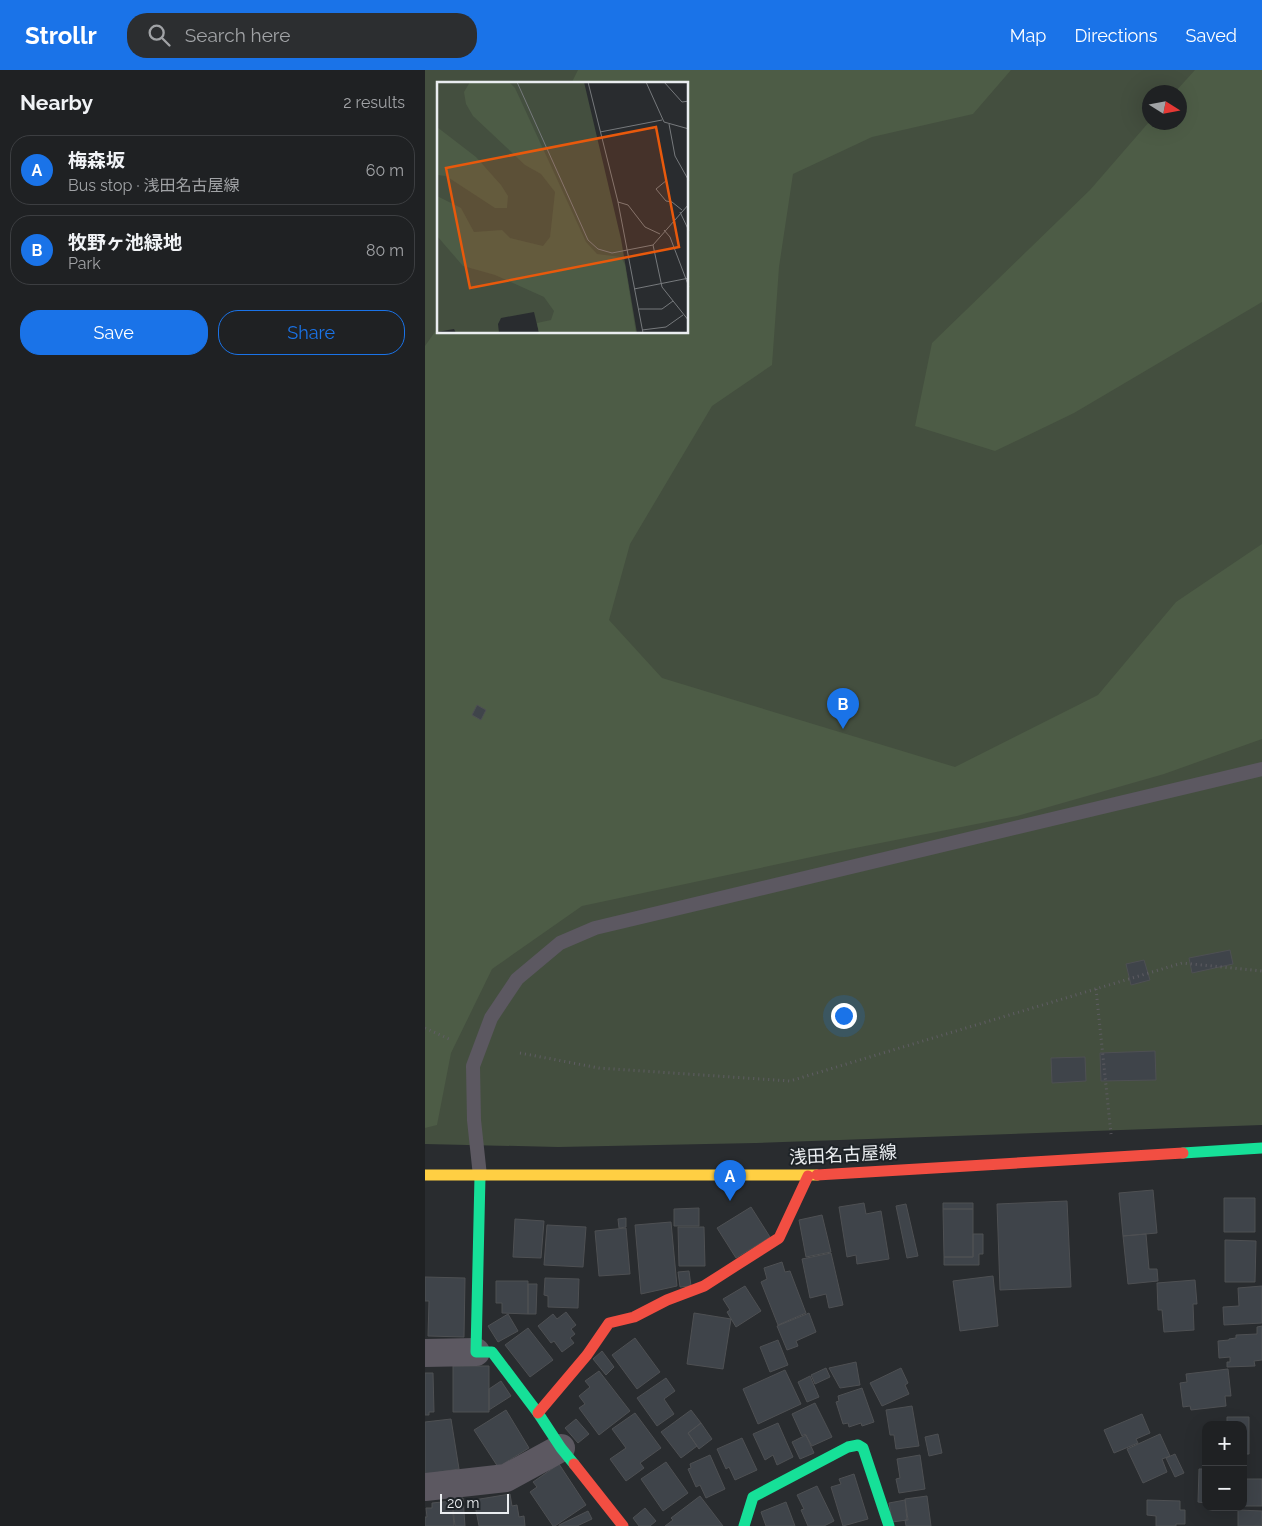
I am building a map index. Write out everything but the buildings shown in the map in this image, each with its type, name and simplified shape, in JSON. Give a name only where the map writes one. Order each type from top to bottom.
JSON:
[{"type":"street","name":"浅田名古屋線","points":[[425,1176],[808,1176],[1262,1148]]},
{"type":"street","points":[[476,1352],[480,1176]]},
{"type":"street","points":[[538,1413],[587,1355],[609,1323],[634,1317],[667,1300],[704,1286],[779,1238],[808,1176]]},
{"type":"street","points":[[425,1353],[492,1352],[538,1413],[561,1448],[623,1526]]},
{"type":"street","points":[[744,1526],[753,1497],[848,1447],[858,1445],[863,1448],[889,1526]]},
{"type":"street","points":[[425,1487],[506,1478],[561,1448]]},
{"type":"lane","points":[[480,1176],[474,1120],[473,1066],[491,1018],[517,979],[560,943],[595,928],[1262,769]]},
{"type":"path","points":[[520,1053],[599,1068],[790,1081],[1182,963],[1262,971]]},
{"type":"path","points":[[1097,989],[1113,1157]]},
{"type":"path","points":[[425,1028],[449,1039]]},
{"type":"green space","points":[[425,70],[1262,70],[1262,1125],[756,1143],[558,1147],[425,1144]]},
{"type":"green space","points":[[578,70],[1011,70],[973,114],[872,137],[793,174],[779,267],[772,365],[712,406],[630,544],[609,620],[662,678],[955,767],[1098,695],[1176,602],[1262,544],[1262,739],[1164,774],[1017,816],[835,852],[582,906],[492,969],[451,1053],[437,1125],[425,1128],[425,346],[437,329],[437,334],[689,334],[689,82],[572,82]]},
{"type":"green space","points":[[1195,70],[1262,70],[1262,302],[1074,413],[995,451],[915,426],[932,343],[1090,190],[1142,130],[1187,130],[1187,85],[1181,85]]},
{"type":"traffic: fast","points":[[1183,1153],[1262,1148]]},
{"type":"traffic: fast","points":[[480,1176],[476,1352],[492,1352],[574,1464]]},
{"type":"traffic: fast","points":[[744,1526],[753,1497],[848,1447],[858,1445],[863,1448],[889,1526]]},
{"type":"traffic: slow","points":[[425,1175],[817,1175]]},
{"type":"traffic: jam","points":[[817,1175],[1183,1153]]},
{"type":"traffic: jam","points":[[538,1413],[587,1355],[609,1323],[634,1317],[667,1300],[704,1286],[779,1238],[808,1176]]},
{"type":"traffic: jam","points":[[574,1464],[623,1526]]},
{"type":"place","name":"牧野ヶ池緑地","points":[[843,729]]},
{"type":"place","name":"梅森坂","points":[[730,1201]]}]
